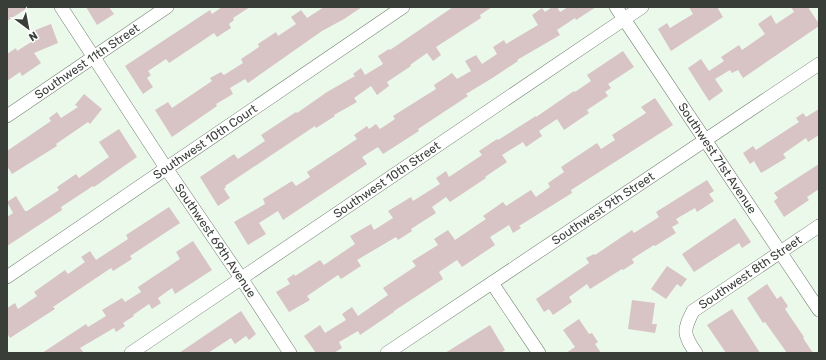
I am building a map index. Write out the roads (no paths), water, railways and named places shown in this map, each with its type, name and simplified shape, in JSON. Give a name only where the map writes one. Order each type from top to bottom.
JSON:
[{"type":"street","name":"Southwest 69th Avenue","points":[[61,7],[166,168],[242,278],[290,353]]},
{"type":"street","name":"Southwest 11th Street","points":[[7,116],[167,7]]},
{"type":"street","name":"Southwest 10th Court","points":[[7,277],[403,7]]},
{"type":"street","name":"Southwest 71st Avenue","points":[[616,7],[819,310]]},
{"type":"street","name":"Southwest 10th Street","points":[[131,353],[642,7]]},
{"type":"street","name":"Southwest 9th Street","points":[[387,353],[819,64]]},
{"type":"street","name":"Southwest 8th Street","points":[[696,353],[686,338],[686,324],[693,311],[819,226]]},
{"type":"street","points":[[492,283],[538,353]]}]
